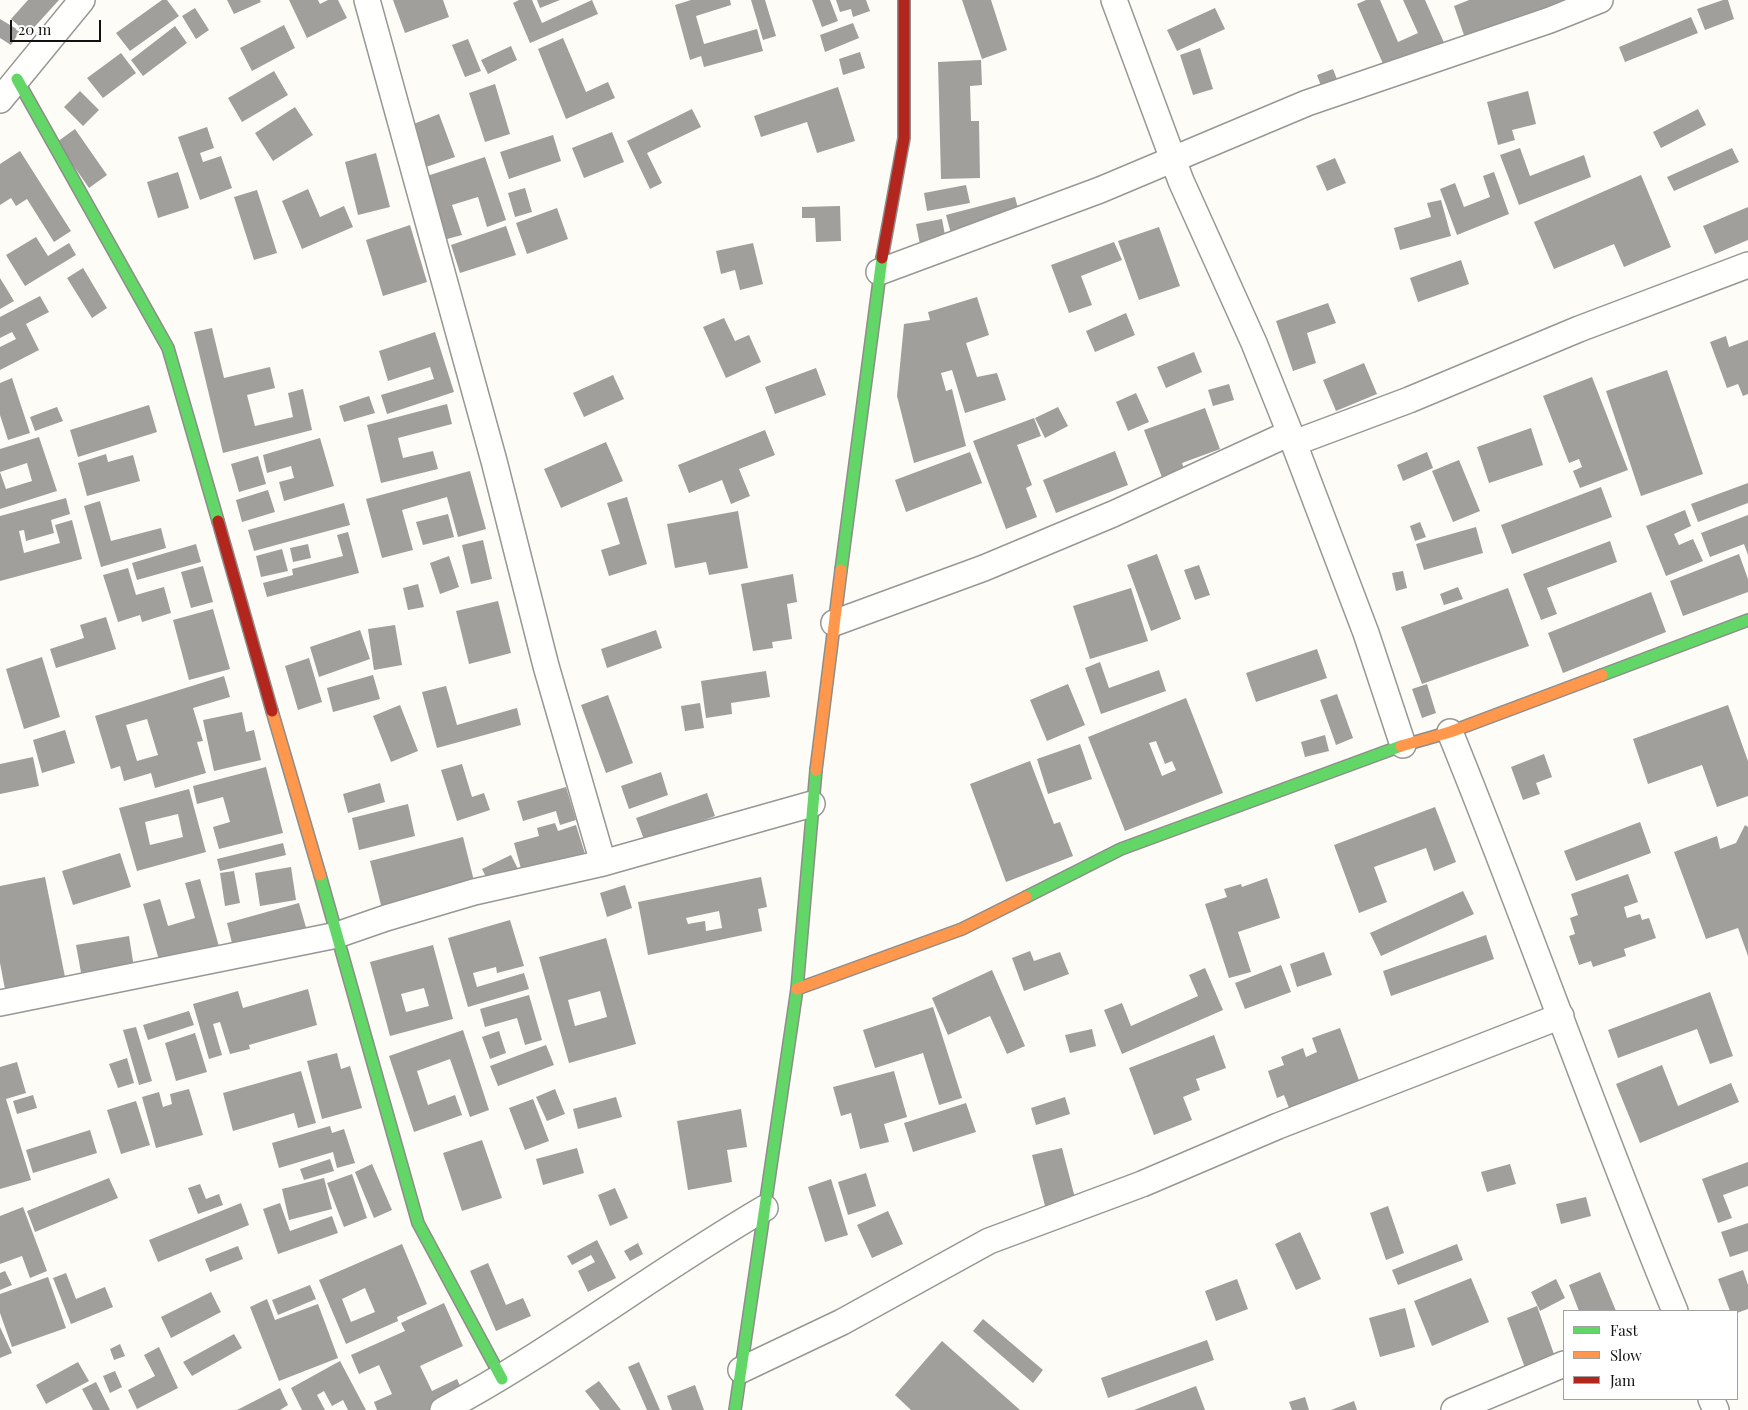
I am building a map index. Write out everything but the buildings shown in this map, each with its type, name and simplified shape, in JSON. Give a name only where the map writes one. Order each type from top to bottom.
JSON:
[{"type":"street","points":[[82,0],[7,86],[168,348],[418,1224],[502,1379]]},
{"type":"street","points":[[367,0],[494,461],[546,666],[603,863]]},
{"type":"street","points":[[735,1410],[796,989],[812,804],[879,272],[904,138],[904,0]]},
{"type":"street","points":[[1114,0],[1172,159],[1254,343],[1292,438],[1366,633],[1403,745]]},
{"type":"street","points":[[879,272],[1092,194],[1307,103],[1550,20],[1600,0]]},
{"type":"street","points":[[834,623],[984,568],[1292,438],[1410,400],[1579,329],[1748,265]]},
{"type":"street","points":[[796,989],[962,929],[1120,849],[1403,745],[1450,732],[1748,620]]},
{"type":"street","points":[[1450,732],[1500,854],[1630,1202],[1675,1310]]},
{"type":"street","points":[[0,1003],[337,935],[386,918],[474,892],[603,863],[812,804]]},
{"type":"street","points":[[741,1370],[842,1322],[989,1241],[1142,1184],[1278,1126],[1561,1016]]},
{"type":"street","points":[[443,1410],[502,1379],[700,1246],[765,1208]]},
{"type":"street","points":[[1454,1410],[1563,1364]]},
{"type":"traffic: fast","points":[[17,79],[168,348],[218,521]]},
{"type":"traffic: fast","points":[[841,570],[882,258]]},
{"type":"traffic: fast","points":[[1602,675],[1748,620]]},
{"type":"traffic: fast","points":[[1026,897],[1121,849],[1401,746]]},
{"type":"traffic: fast","points":[[735,1410],[797,989],[816,770]]},
{"type":"traffic: fast","points":[[320,875],[418,1223],[502,1379]]},
{"type":"traffic: slow","points":[[816,770],[841,570]]},
{"type":"traffic: slow","points":[[1401,746],[1450,732],[1602,675]]},
{"type":"traffic: slow","points":[[272,711],[320,875]]},
{"type":"traffic: slow","points":[[797,989],[962,929],[1026,897]]},
{"type":"traffic: jam","points":[[882,258],[904,138],[904,0]]},
{"type":"traffic: jam","points":[[218,521],[272,711]]}]
